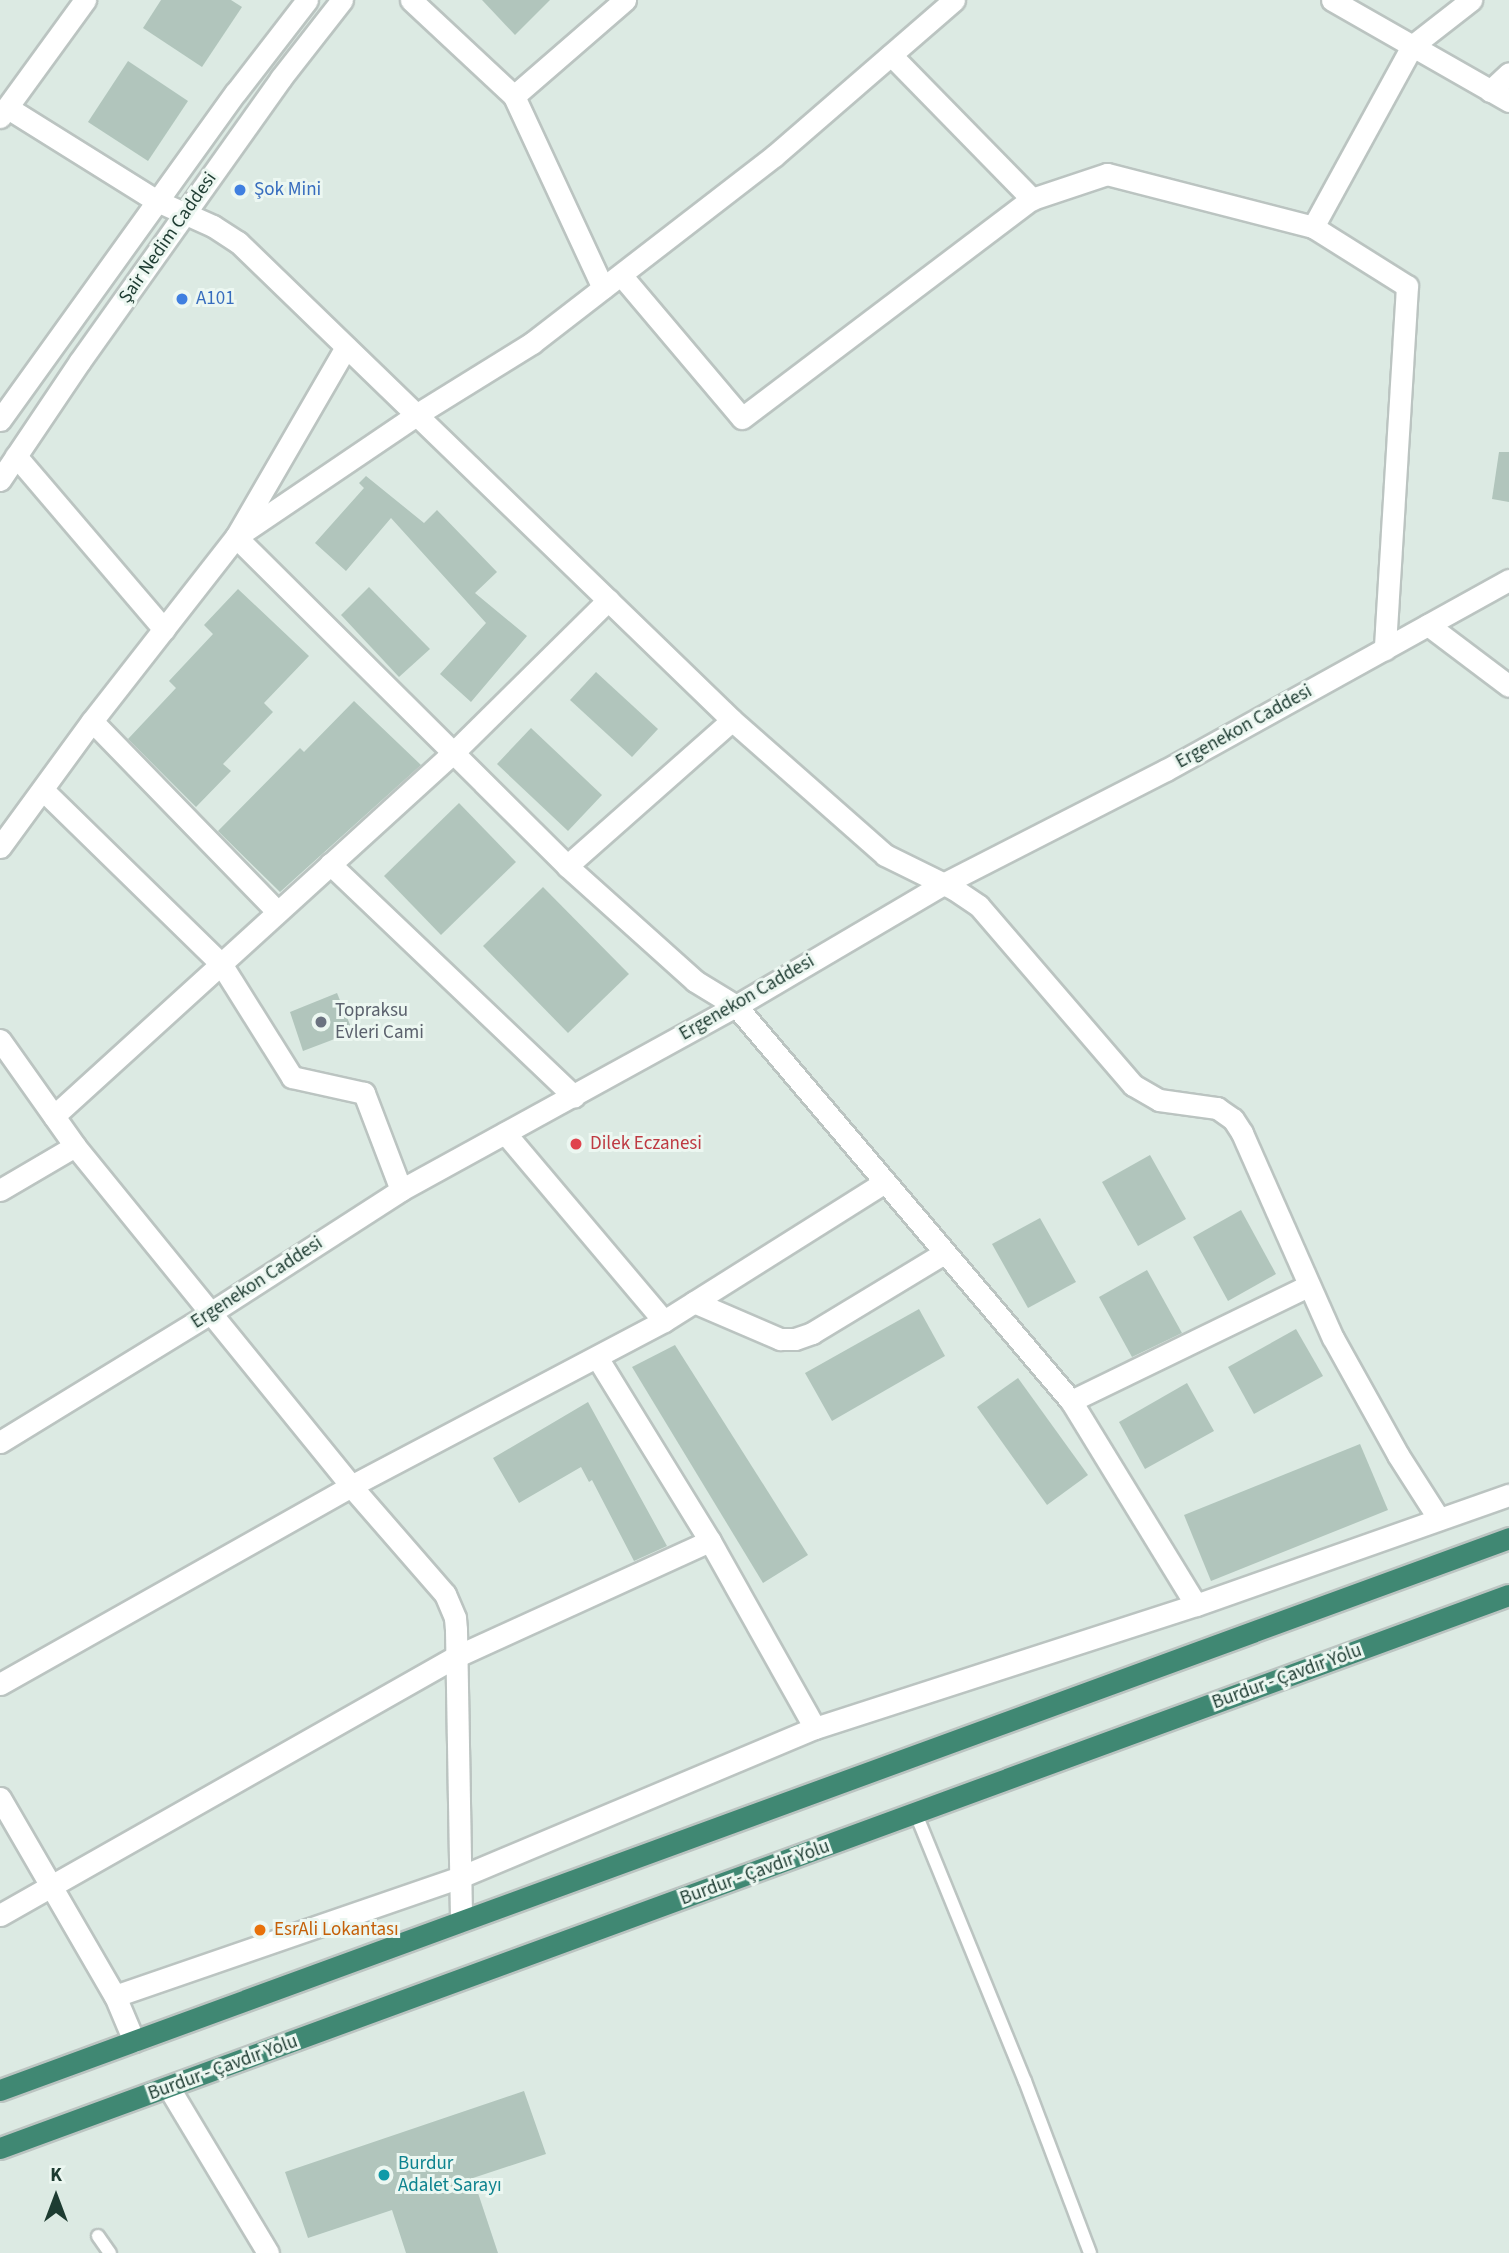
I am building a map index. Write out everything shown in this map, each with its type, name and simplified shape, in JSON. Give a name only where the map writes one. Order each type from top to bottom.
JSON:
[{"type":"highway","points":[[0,2090],[1509,1538]]},
{"type":"highway","name":"Burdur - Çavdır Yolu","points":[[0,2148],[1509,1595]]},
{"type":"street","points":[[85,0],[4,113],[157,201],[238,242],[732,720],[885,855],[965,896],[991,919],[1133,1085],[1159,1100],[1206,1106],[1233,1118],[1242,1133],[1308,1286],[1360,1388],[1439,1519]]},
{"type":"street","points":[[0,420],[157,201],[307,0]]},
{"type":"street","name":"Şair Nedim Caddesi","points":[[0,480],[281,78],[342,0]]},
{"type":"street","points":[[411,0],[514,96],[603,288]]},
{"type":"street","points":[[514,96],[625,0]]},
{"type":"street","points":[[236,537],[416,415],[532,343],[774,156],[954,0]]},
{"type":"street","points":[[1332,0],[1509,101]]},
{"type":"street","points":[[1313,227],[1412,46],[1471,0]]},
{"type":"street","points":[[891,55],[1031,199]]},
{"type":"street","points":[[1490,91],[1509,73]]},
{"type":"street","points":[[621,275],[742,418],[1031,199],[1107,174],[1313,227],[1408,286],[1385,649]]},
{"type":"street","points":[[0,847],[92,721],[236,537],[346,347]]},
{"type":"street","points":[[16,456],[164,629]]},
{"type":"street","points":[[236,537],[567,866],[695,981],[736,1006],[1071,1401],[1196,1605]]},
{"type":"street","name":"Ergenekon Caddesi","points":[[0,1442],[212,1312],[401,1190],[736,1006],[943,884],[1166,770],[1509,580]]},
{"type":"street","points":[[54,1116],[453,753],[608,600]]},
{"type":"street","points":[[1428,625],[1509,686]]},
{"type":"street","points":[[567,866],[732,720]]},
{"type":"street","points":[[92,721],[277,911]]},
{"type":"street","points":[[43,790],[221,964],[292,1077],[364,1093],[401,1190]]},
{"type":"street","points":[[330,864],[574,1096]]},
{"type":"street","points":[[0,1040],[75,1146],[351,1486],[445,1594],[455,1618],[461,1921]]},
{"type":"street","points":[[505,1133],[664,1321]]},
{"type":"street","points":[[0,1190],[75,1146]]},
{"type":"street","points":[[0,1684],[351,1486],[598,1359],[664,1321],[885,1182]]},
{"type":"street","points":[[694,1302],[780,1339],[795,1339],[812,1333],[943,1253]]},
{"type":"street","points":[[1071,1401],[1308,1286]]},
{"type":"street","points":[[598,1359],[710,1541],[815,1728]]},
{"type":"street","points":[[115,1996],[460,1877],[815,1728],[1196,1605],[1509,1495]]},
{"type":"street","points":[[0,1914],[54,1886],[455,1657],[710,1541]]},
{"type":"street","points":[[0,1798],[54,1886],[115,1996],[134,2041]]},
{"type":"street","points":[[169,2088],[268,2253]]},
{"type":"lane","points":[[916,1814],[1025,2081],[1090,2253]]},
{"type":"lane","points":[[98,2236],[110,2253]]},
{"type":"building","points":[[161,0],[231,0],[242,7],[202,67],[143,28]]},
{"type":"building","points":[[482,0],[550,0],[515,35]]},
{"type":"building","points":[[128,61],[188,101],[148,161],[88,122]]},
{"type":"building","points":[[1499,452],[1509,452],[1509,502],[1492,499]]},
{"type":"building","points":[[366,476],[424,523],[437,510],[497,572],[475,593],[527,636],[471,702],[440,674],[486,623],[391,518],[346,571],[315,543],[364,488],[359,483]]},
{"type":"building","points":[[369,587],[430,649],[399,677],[341,615]]},
{"type":"building","points":[[238,589],[309,656],[264,703],[273,712],[223,764],[231,771],[196,807],[128,739],[176,688],[169,681],[213,634],[204,625]]},
{"type":"building","points":[[596,672],[658,729],[632,757],[570,700]]},
{"type":"building","points":[[354,701],[421,765],[280,892],[218,831],[300,748],[304,752]]},
{"type":"building","points":[[531,728],[602,795],[568,831],[497,764]]},
{"type":"building","points":[[459,803],[516,862],[441,935],[384,876]]},
{"type":"building","points":[[543,887],[629,974],[568,1033],[483,946]]},
{"type":"building","name":"Topraksu Evleri Cami","points":[[337,993],[353,1032],[303,1051],[290,1012]]},
{"type":"building","points":[[1150,1155],[1186,1219],[1138,1246],[1102,1182]]},
{"type":"building","points":[[1241,1210],[1276,1274],[1228,1301],[1193,1237]]},
{"type":"building","points":[[1040,1218],[1076,1282],[1028,1308],[992,1244]]},
{"type":"building","points":[[1147,1270],[1182,1333],[1132,1357],[1099,1297]]},
{"type":"building","points":[[919,1309],[945,1356],[832,1421],[805,1373]]},
{"type":"building","points":[[1296,1329],[1323,1376],[1254,1414],[1228,1367]]},
{"type":"building","points":[[675,1345],[808,1555],[763,1583],[632,1367]]},
{"type":"building","points":[[1018,1378],[1088,1475],[1047,1505],[977,1407]]},
{"type":"building","points":[[1187,1383],[1214,1431],[1145,1469],[1119,1422]]},
{"type":"building","points":[[588,1402],[667,1546],[634,1561],[592,1480],[589,1482],[581,1467],[519,1503],[493,1458]]},
{"type":"building","points":[[1360,1444],[1388,1510],[1211,1581],[1184,1515]]},
{"type":"building","name":"Burdur Adalet Sarayı","points":[[524,2091],[546,2154],[473,2178],[498,2253],[406,2253],[392,2210],[308,2238],[285,2172]]},
{"type":"place","name":"Şok Mini","points":[[240,190]]},
{"type":"place","name":"A101","points":[[182,299]]},
{"type":"place","name":"Topraksu Evleri Cami","points":[[321,1022]]},
{"type":"place","name":"Dilek Eczanesi","points":[[576,1144]]},
{"type":"place","name":"EsrAli Lokantası","points":[[260,1930]]},
{"type":"place","name":"Burdur Adalet Sarayı","points":[[384,2175]]}]
